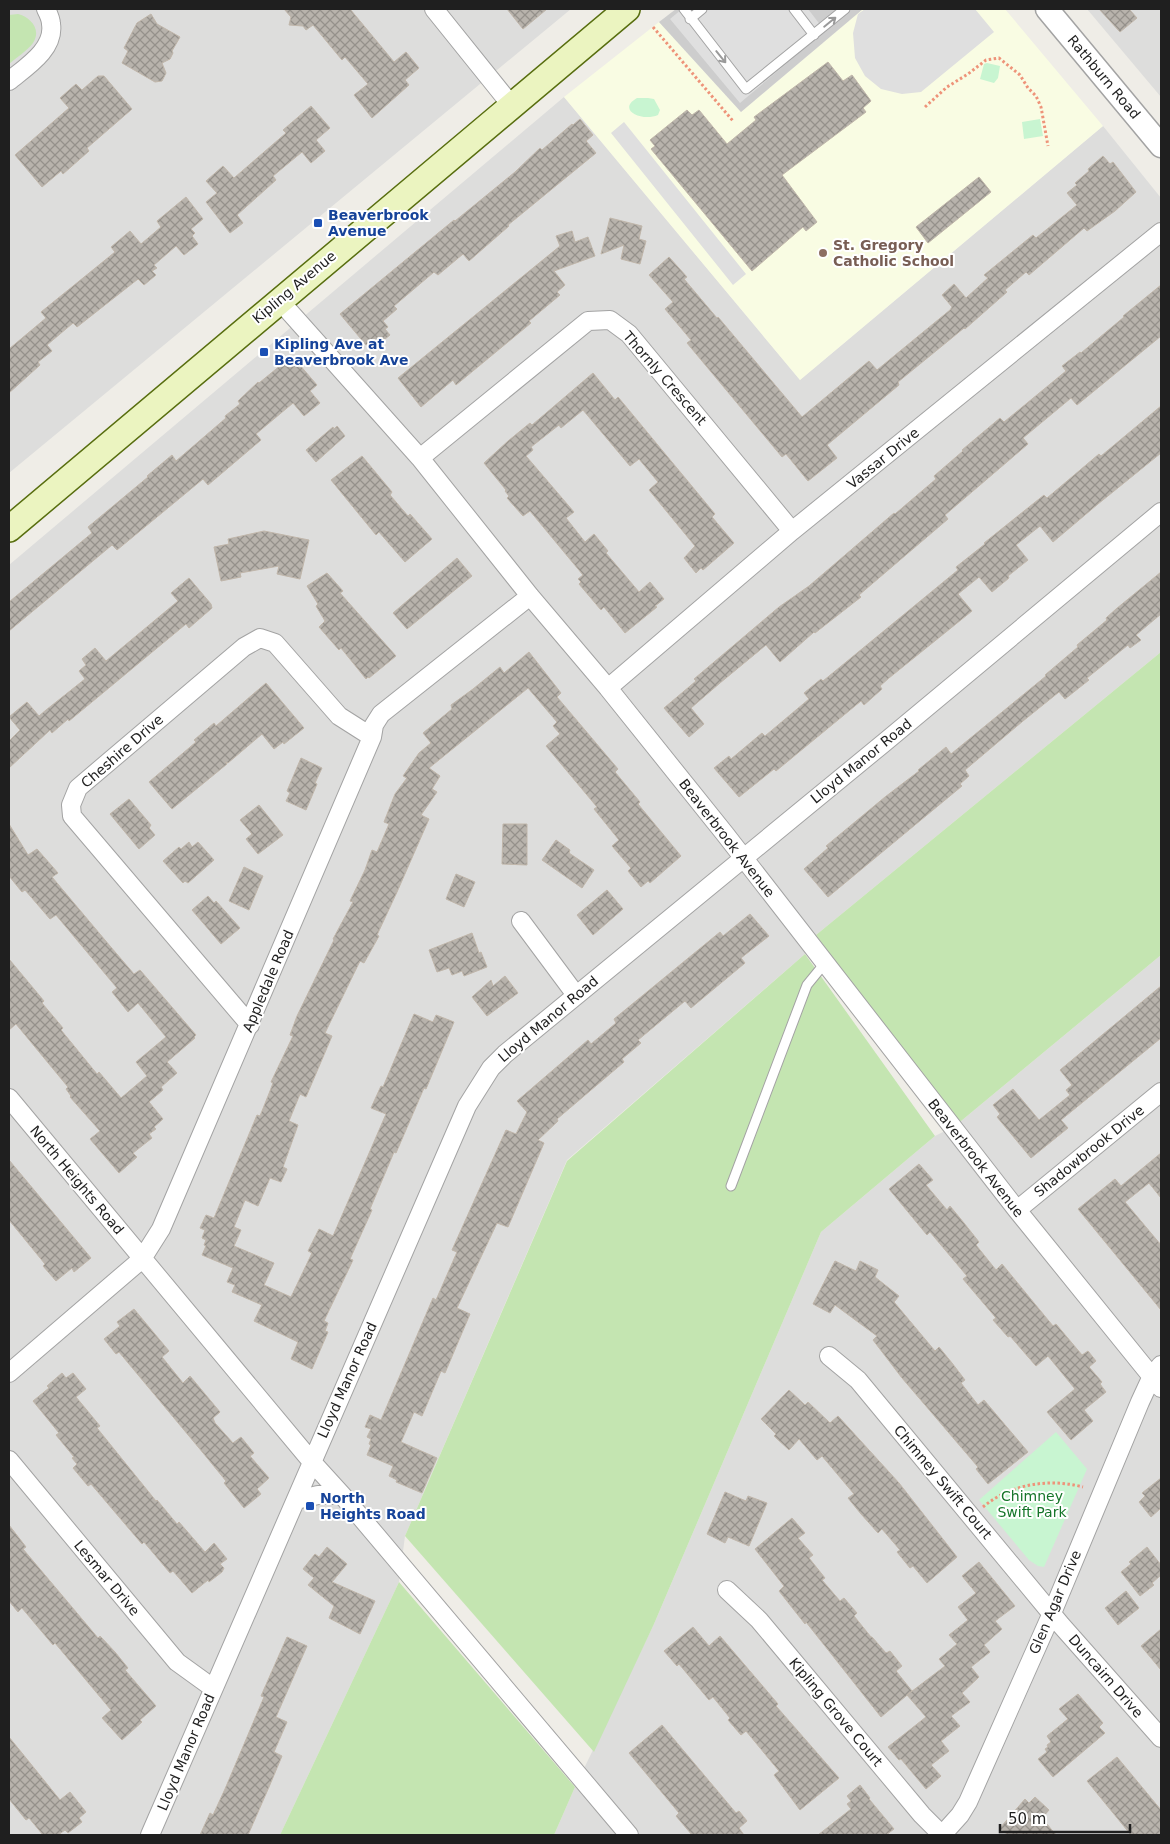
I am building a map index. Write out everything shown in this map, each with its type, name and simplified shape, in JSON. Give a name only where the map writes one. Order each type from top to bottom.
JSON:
[{"type":"main road","name":"Kipling Avenue","points":[[9,529],[627,9]]},
{"type":"street","points":[[9,81],[43,51],[51,37],[51,23],[46,9]]},
{"type":"street","points":[[434,9],[512,106]]},
{"type":"street","name":"Rathburn Road","points":[[1047,9],[1161,146]]},
{"type":"street","name":"Vassar Drive","points":[[608,688],[792,531],[1161,232]]},
{"type":"street","name":"Beaverbrook Avenue","points":[[279,300],[420,458],[530,596],[608,688],[1017,1210],[1158,1377]]},
{"type":"street","name":"Thornly Crescent","points":[[420,458],[588,321],[610,320],[629,334],[792,531]]},
{"type":"street","name":"Lloyd Manor Road","points":[[150,1835],[471,1099],[491,1068],[576,995],[1161,512]]},
{"type":"street","name":"Appledale Road","points":[[9,1373],[142,1260],[161,1229],[250,1025],[372,736],[374,725],[381,714],[391,704],[530,596]]},
{"type":"street","name":"Cheshire Drive","points":[[250,1025],[72,816],[71,805],[78,788],[244,647],[260,638],[276,643],[339,716],[372,736]]},
{"type":"street","points":[[521,921],[576,995]]},
{"type":"street","name":"Shadowbrook Drive","points":[[1017,1210],[1161,1092]]},
{"type":"street","name":"North Heights Road","points":[[9,1098],[142,1260],[629,1835]]},
{"type":"street","name":"Chimney Swift Court","points":[[829,1356],[858,1380],[1052,1613]]},
{"type":"street","name":"Glen Agar Drive","points":[[942,1835],[960,1815],[968,1802],[1158,1377]]},
{"type":"street","name":"Lesmar Drive","points":[[9,1460],[177,1662],[213,1688]]},
{"type":"street","points":[[296,1500],[318,1495],[342,1496]]},
{"type":"street","name":"Kipling Grove Court","points":[[727,1590],[759,1620],[916,1808],[942,1835]]},
{"type":"street","name":"Duncairn Drive","points":[[1052,1613],[1161,1738]]},
{"type":"lane","points":[[684,9],[746,89],[845,9]]},
{"type":"lane","points":[[690,19],[702,9]]},
{"type":"lane","points":[[794,9],[814,35]]},
{"type":"lane","points":[[731,1186],[807,985],[825,963]]},
{"type":"path","points":[[653,27],[734,121]]},
{"type":"path","points":[[925,107],[947,87],[986,60],[999,58],[1020,75],[1028,88],[1036,96],[1041,107],[1048,146]]},
{"type":"path","points":[[982,1508],[994,1497],[1021,1487],[1053,1483],[1072,1484],[1083,1487]]},
{"type":"shaded area","points":[[9,9],[571,9],[9,473]]},
{"type":"shaded area","points":[[676,9],[863,9],[741,112],[659,22]]},
{"type":"shaded area","points":[[682,9],[808,9],[825,31],[740,103],[670,19]]},
{"type":"shaded area","name":"St. Gregory Catholic School","points":[[863,9],[1005,9],[1103,126],[800,380],[564,97],[659,22],[741,112]]},
{"type":"shaded area","points":[[865,9],[975,9],[994,32],[921,92],[902,94],[881,89],[865,76],[855,58],[853,33],[858,14]]},
{"type":"shaded area","points":[[1087,9],[1161,9],[1161,97]]},
{"type":"shaded area","points":[[564,97],[800,380],[1103,126],[1161,198],[1161,652],[816,935],[805,954],[567,1160],[405,1536],[399,1582],[280,1835],[9,1835],[9,565]]},
{"type":"shaded area","points":[[624,122],[746,274],[733,285],[611,133]]},
{"type":"shaded area","points":[[1161,955],[1161,1835],[554,1835],[575,1787],[654,1624],[821,1232],[935,1136],[955,1126]]},
{"type":"green space","points":[[18,14],[27,18],[33,24],[36,33],[33,43],[28,49],[9,64],[9,15]]},
{"type":"green space","points":[[984,64],[1000,66],[998,78],[994,83],[980,79]]},
{"type":"green space","points":[[637,98],[654,99],[660,110],[658,115],[645,117],[634,114],[629,107],[631,102]]},
{"type":"green space","points":[[1040,119],[1043,136],[1024,139],[1022,122]]},
{"type":"green space","points":[[1161,652],[1161,955],[955,1126],[816,935]]},
{"type":"green space","points":[[805,954],[935,1136],[821,1232],[654,1624],[594,1752],[405,1536],[567,1161]]},
{"type":"green space","name":"Chimney Swift Park","points":[[1056,1432],[1087,1469],[1044,1567],[1038,1566],[1029,1560],[979,1500]]},
{"type":"green space","points":[[399,1582],[575,1787],[554,1835],[280,1835]]},
{"type":"building","points":[[284,9],[350,9],[394,62],[406,52],[419,68],[405,80],[409,85],[372,118],[354,95],[368,84],[345,57],[342,60],[313,25],[306,30],[303,26],[289,25],[291,17]]},
{"type":"building","points":[[507,9],[547,9],[523,29]]},
{"type":"building","points":[[1099,9],[1129,9],[1137,18],[1120,32]]},
{"type":"building","points":[[151,14],[157,24],[180,37],[170,59],[162,63],[166,73],[162,81],[155,82],[122,63],[128,51],[124,48],[137,23]]},
{"type":"building","points":[[828,62],[843,81],[852,75],[871,101],[863,108],[866,112],[782,175],[817,222],[806,231],[803,227],[752,271],[651,149],[655,146],[650,140],[687,110],[692,115],[699,110],[727,144],[756,120],[754,117]]},
{"type":"building","points":[[98,76],[104,76],[132,109],[87,148],[89,151],[63,174],[61,171],[42,187],[15,155],[69,108],[60,98],[76,84],[82,90]]},
{"type":"building","points":[[311,106],[330,128],[316,140],[325,151],[311,163],[302,152],[273,176],[276,180],[237,215],[243,223],[230,233],[206,202],[217,193],[206,181],[223,166],[234,178],[286,133],[283,130]]},
{"type":"building","points":[[580,119],[593,135],[586,141],[596,153],[508,225],[469,261],[463,254],[438,275],[434,272],[394,306],[397,309],[383,321],[388,327],[385,329],[390,335],[374,348],[369,343],[366,345],[340,314],[515,172],[540,148],[542,150]]},
{"type":"building","points":[[1103,156],[1110,164],[1113,162],[1136,192],[1115,211],[1087,231],[1084,228],[1029,275],[1026,272],[1005,290],[1007,292],[965,329],[898,382],[899,385],[827,445],[837,458],[808,481],[786,454],[782,457],[687,343],[691,340],[665,309],[673,302],[649,275],[669,257],[687,277],[684,279],[802,417],[869,361],[877,370],[950,310],[952,307],[942,295],[954,284],[966,298],[988,278],[984,275],[1033,235],[1036,238],[1077,205],[1067,193],[1077,185],[1075,183],[1089,171],[1088,169]]},
{"type":"building","points":[[979,177],[991,192],[928,243],[916,227]]},
{"type":"building","points":[[186,197],[203,219],[191,229],[195,233],[192,236],[198,244],[184,255],[176,246],[154,265],[157,268],[152,271],[156,275],[144,285],[138,279],[77,327],[73,323],[47,345],[52,351],[38,362],[40,365],[9,393],[9,349],[46,318],[41,312],[115,252],[111,247],[130,231],[141,244],[161,227],[157,221]]},
{"type":"building","points":[[610,218],[642,226],[639,239],[646,241],[640,264],[621,259],[624,245],[601,254]]},
{"type":"building","points":[[572,231],[575,242],[588,237],[595,256],[554,271],[565,285],[557,292],[560,295],[529,321],[531,323],[456,385],[453,380],[421,407],[398,378],[560,246],[556,236]]},
{"type":"building","points":[[1161,285],[1161,336],[1077,405],[1071,398],[1023,438],[1028,444],[945,515],[948,519],[859,595],[861,597],[814,632],[780,662],[766,645],[720,683],[691,708],[704,724],[689,737],[664,708],[696,681],[694,679],[779,607],[809,586],[895,514],[936,479],[934,476],[962,450],[1000,418],[1004,422],[1066,371],[1062,366],[1081,353]]},
{"type":"building","points":[[292,356],[317,385],[310,391],[320,403],[304,416],[293,403],[256,434],[261,440],[208,485],[203,479],[117,550],[112,545],[9,631],[9,602],[92,533],[88,527],[172,455],[176,461],[226,418],[225,416],[240,404],[238,401],[258,382]]},
{"type":"building","points":[[593,373],[615,400],[618,397],[715,514],[712,517],[734,543],[703,570],[701,568],[696,573],[684,558],[695,546],[649,490],[658,482],[639,459],[630,466],[583,410],[561,428],[559,425],[531,447],[533,450],[526,456],[574,512],[566,518],[585,542],[594,534],[608,551],[606,553],[639,592],[650,582],[664,599],[625,633],[604,607],[601,610],[579,584],[581,582],[578,579],[583,575],[530,511],[523,516],[507,498],[509,496],[506,490],[484,463],[508,441],[530,423],[532,425]]},
{"type":"building","points":[[1161,406],[1161,453],[1053,542],[1040,526],[1016,545],[1028,560],[1008,576],[1009,578],[992,592],[979,577],[958,594],[972,611],[889,678],[880,686],[882,689],[864,705],[861,701],[776,771],[774,769],[739,797],[714,768],[729,756],[731,759],[762,733],[765,736],[809,699],[804,693],[821,679],[823,681],[958,570],[956,567],[984,543],[1044,495],[1047,498],[1099,454],[1101,456]]},
{"type":"building","points":[[337,426],[345,436],[316,462],[306,450],[333,427],[334,429]]},
{"type":"building","points":[[362,456],[392,492],[390,495],[432,539],[405,562],[379,532],[376,535],[331,480]]},
{"type":"building","points":[[264,531],[309,540],[300,579],[277,574],[279,566],[240,573],[241,577],[221,581],[214,547],[229,544],[228,539]]},
{"type":"building","points":[[457,558],[472,576],[407,629],[393,613]]},
{"type":"building","points":[[1161,572],[1161,614],[1136,635],[1141,640],[1130,648],[1128,645],[1087,678],[1089,680],[1065,699],[1059,692],[1023,721],[965,770],[969,776],[960,784],[962,786],[828,897],[804,869],[828,848],[826,846],[946,747],[951,754],[1046,676],[1078,647],[1077,645],[1107,620],[1106,618]]},
{"type":"building","points":[[327,573],[343,591],[340,593],[396,656],[369,678],[366,679],[341,648],[339,650],[319,627],[325,621],[316,606],[318,604],[307,586]]},
{"type":"building","points":[[189,578],[211,604],[212,608],[189,628],[186,624],[69,721],[68,719],[52,733],[50,730],[9,768],[9,741],[20,730],[9,717],[27,702],[39,716],[85,679],[79,671],[86,665],[82,659],[95,648],[106,661],[178,601],[171,593]]},
{"type":"building","points":[[529,652],[561,693],[557,697],[618,769],[615,772],[640,802],[638,804],[681,856],[650,883],[648,881],[641,887],[628,871],[631,868],[612,846],[619,840],[594,809],[597,807],[546,746],[560,734],[553,726],[557,722],[528,688],[429,768],[440,776],[432,789],[437,792],[421,815],[429,819],[377,935],[379,936],[364,963],[360,961],[325,1033],[332,1036],[306,1097],[300,1094],[289,1121],[298,1125],[283,1167],[287,1169],[281,1182],[270,1178],[258,1206],[245,1200],[234,1227],[241,1230],[234,1246],[274,1263],[264,1285],[291,1297],[312,1253],[308,1251],[319,1229],[333,1236],[370,1151],[386,1114],[371,1108],[381,1086],[383,1087],[414,1014],[433,1022],[436,1015],[454,1022],[426,1089],[424,1088],[396,1153],[394,1152],[370,1209],[372,1210],[350,1259],[353,1260],[324,1321],[328,1323],[325,1331],[328,1332],[312,1369],[291,1359],[298,1342],[254,1321],[262,1305],[232,1292],[235,1285],[227,1282],[233,1268],[202,1255],[206,1246],[204,1245],[206,1240],[202,1238],[205,1230],[200,1228],[206,1215],[214,1218],[257,1115],[260,1116],[273,1083],[271,1082],[293,1036],[290,1035],[297,1016],[333,939],[353,902],[350,901],[372,850],[377,852],[389,824],[384,822],[395,794],[407,778],[403,776],[419,753],[431,743],[423,733],[452,709],[451,705],[500,667],[504,673]]},
{"type":"building","points":[[266,683],[304,728],[284,744],[283,742],[274,749],[262,734],[228,763],[225,762],[227,764],[172,809],[149,782],[196,742],[194,740],[214,723],[216,726]]},
{"type":"building","points":[[301,758],[322,768],[306,810],[286,801],[290,793],[287,791]]},
{"type":"building","points":[[129,799],[151,825],[149,828],[155,835],[139,849],[110,814]]},
{"type":"building","points":[[259,805],[283,835],[258,854],[246,839],[252,834],[240,820]]},
{"type":"building","points":[[9,824],[28,855],[37,849],[58,873],[52,877],[110,946],[134,974],[140,970],[196,1035],[195,1038],[167,1062],[177,1073],[161,1087],[163,1090],[149,1102],[163,1119],[154,1127],[156,1129],[149,1134],[152,1138],[133,1153],[137,1157],[119,1173],[90,1139],[100,1131],[70,1097],[66,1089],[68,1087],[16,1024],[9,1030],[9,959],[44,1001],[42,1003],[63,1028],[61,1030],[97,1074],[99,1072],[121,1098],[147,1076],[136,1062],[166,1037],[138,1003],[128,1012],[112,992],[117,988],[56,915],[50,919],[25,890],[22,892],[9,876]]},
{"type":"building","points":[[503,824],[527,824],[527,865],[502,864]]},
{"type":"building","points":[[556,840],[570,850],[569,853],[594,870],[582,888],[542,860]]},
{"type":"building","points":[[189,842],[192,847],[198,842],[214,860],[188,883],[185,881],[183,883],[163,861],[179,847],[181,849]]},
{"type":"building","points":[[244,867],[263,876],[249,910],[229,901]]},
{"type":"building","points":[[456,874],[475,882],[464,907],[446,899]]},
{"type":"building","points":[[607,890],[623,909],[593,935],[577,915]]},
{"type":"building","points":[[208,896],[214,903],[216,901],[240,928],[221,944],[192,910]]},
{"type":"building","points":[[750,914],[769,936],[741,958],[745,963],[691,1008],[685,1001],[638,1040],[641,1043],[622,1059],[624,1062],[557,1119],[558,1121],[538,1140],[544,1143],[508,1227],[497,1223],[457,1308],[470,1314],[445,1373],[441,1371],[422,1416],[414,1412],[401,1442],[437,1458],[422,1493],[396,1482],[397,1480],[389,1476],[393,1466],[367,1455],[371,1439],[367,1437],[371,1429],[365,1427],[370,1415],[381,1420],[433,1298],[436,1300],[457,1252],[452,1250],[506,1130],[516,1134],[527,1112],[517,1101],[588,1040],[591,1044],[616,1023],[614,1019],[720,932],[723,936]]},
{"type":"building","points":[[472,933],[479,953],[481,952],[487,967],[464,976],[462,971],[452,975],[449,968],[437,972],[429,950]]},
{"type":"building","points":[[505,976],[518,993],[487,1016],[472,997],[491,980],[493,986]]},
{"type":"building","points":[[1161,986],[1161,1038],[1061,1120],[1068,1128],[1031,1158],[997,1117],[1000,1114],[993,1105],[1013,1089],[1039,1120],[1070,1095],[1066,1090],[1072,1085],[1060,1070]]},
{"type":"building","points":[[1161,1153],[1161,1198],[1149,1183],[1125,1202],[1161,1245],[1161,1310],[1078,1209],[1115,1179],[1121,1186]]},
{"type":"building","points":[[9,1160],[91,1258],[74,1272],[72,1268],[56,1281],[43,1266],[45,1264],[9,1220]]},
{"type":"building","points":[[919,1164],[933,1180],[926,1185],[947,1210],[950,1206],[964,1223],[979,1242],[976,1245],[996,1270],[1002,1264],[1053,1326],[1056,1324],[1082,1355],[1088,1351],[1096,1361],[1089,1367],[1102,1382],[1100,1384],[1106,1392],[1084,1410],[1093,1421],[1071,1440],[1047,1412],[1075,1389],[1048,1356],[1036,1366],[1010,1336],[1008,1337],[993,1320],[996,1318],[963,1279],[967,1276],[930,1232],[927,1235],[889,1189]]},
{"type":"building","points":[[835,1261],[856,1271],[860,1261],[878,1270],[875,1277],[899,1296],[894,1302],[935,1351],[939,1347],[965,1380],[961,1383],[978,1405],[984,1400],[1028,1452],[988,1484],[976,1469],[978,1467],[902,1378],[873,1340],[877,1336],[835,1305],[830,1313],[813,1304]]},
{"type":"building","points":[[134,1309],[169,1351],[162,1357],[183,1383],[190,1376],[220,1412],[213,1418],[215,1423],[233,1443],[241,1437],[254,1453],[250,1456],[269,1478],[257,1489],[261,1494],[244,1508],[224,1483],[226,1481],[199,1448],[119,1352],[116,1354],[104,1339],[120,1326],[117,1322]]},
{"type":"building","points":[[62,1373],[66,1378],[73,1373],[86,1389],[76,1397],[100,1426],[97,1428],[156,1501],[177,1524],[179,1522],[205,1552],[214,1543],[227,1559],[220,1564],[224,1568],[222,1572],[192,1593],[173,1571],[170,1573],[144,1542],[142,1544],[91,1484],[88,1486],[73,1468],[77,1464],[72,1458],[74,1457],[56,1435],[59,1433],[33,1401],[49,1388],[47,1386]]},
{"type":"building","points":[[789,1390],[805,1405],[808,1402],[830,1423],[838,1416],[899,1483],[957,1557],[927,1583],[913,1566],[910,1568],[897,1552],[900,1550],[882,1529],[878,1533],[861,1514],[848,1498],[854,1494],[822,1456],[817,1460],[799,1439],[789,1450],[774,1436],[776,1434],[761,1419]]},
{"type":"building","points":[[1161,1478],[1161,1508],[1151,1517],[1139,1502],[1145,1496],[1142,1493]]},
{"type":"building","points":[[725,1492],[746,1501],[748,1496],[767,1503],[749,1546],[728,1537],[725,1543],[707,1534]]},
{"type":"building","points":[[792,1518],[805,1533],[798,1538],[813,1555],[809,1558],[825,1578],[822,1580],[840,1601],[844,1598],[857,1613],[854,1616],[871,1637],[886,1653],[890,1651],[902,1666],[896,1671],[912,1691],[881,1717],[779,1591],[784,1586],[755,1549]]},
{"type":"building","points":[[9,1525],[26,1547],[23,1549],[98,1638],[100,1636],[115,1652],[128,1668],[125,1670],[156,1706],[122,1740],[102,1718],[111,1710],[55,1643],[53,1645],[22,1608],[18,1612],[9,1601]]},
{"type":"building","points":[[327,1547],[347,1564],[332,1582],[375,1601],[360,1634],[329,1618],[334,1606],[308,1585],[314,1578],[303,1569],[315,1554],[319,1557]]},
{"type":"building","points":[[1147,1547],[1161,1565],[1161,1575],[1152,1583],[1154,1585],[1140,1596],[1121,1572],[1131,1564],[1129,1562]]},
{"type":"building","points":[[979,1562],[1015,1606],[995,1621],[1002,1629],[984,1645],[990,1652],[971,1667],[979,1677],[962,1693],[970,1702],[951,1716],[960,1726],[941,1741],[949,1751],[931,1765],[941,1776],[926,1789],[901,1759],[899,1760],[888,1747],[926,1717],[907,1695],[945,1666],[939,1659],[957,1644],[949,1635],[968,1620],[958,1607],[976,1593],[962,1576]]},
{"type":"building","points":[[1126,1591],[1139,1608],[1118,1625],[1105,1608]]},
{"type":"building","points":[[693,1627],[709,1646],[720,1636],[778,1704],[776,1706],[839,1778],[800,1810],[774,1775],[779,1771],[746,1731],[741,1735],[728,1720],[730,1718],[713,1697],[709,1700],[679,1664],[677,1666],[664,1651]]},
{"type":"building","points":[[1161,1629],[1161,1670],[1141,1646]]},
{"type":"building","points":[[287,1637],[307,1646],[276,1717],[287,1722],[274,1752],[282,1756],[248,1835],[200,1835],[210,1813],[213,1815],[225,1789],[264,1697],[261,1696]]},
{"type":"building","points":[[1078,1694],[1103,1723],[1099,1727],[1105,1733],[1053,1777],[1038,1759],[1047,1752],[1045,1749],[1051,1742],[1047,1736],[1068,1719],[1059,1709]]},
{"type":"building","points":[[662,1725],[736,1813],[739,1811],[747,1821],[739,1828],[744,1835],[692,1835],[676,1816],[679,1813],[629,1753]]},
{"type":"building","points":[[9,1737],[60,1800],[70,1792],[86,1812],[79,1818],[82,1822],[68,1833],[65,1830],[58,1835],[43,1835],[29,1818],[26,1820],[9,1799]]},
{"type":"building","points":[[1117,1757],[1161,1810],[1161,1835],[1131,1835],[1087,1781]]},
{"type":"building","points":[[860,1785],[894,1829],[886,1835],[818,1835],[851,1809],[847,1804],[851,1801],[847,1796]]},
{"type":"building","points":[[1035,1797],[1049,1810],[1042,1818],[1056,1835],[1008,1835],[1000,1828],[1025,1799],[1029,1803]]},
{"type":"place","name":"Beaverbrook Avenue","points":[[318,223]]},
{"type":"place","name":"St. Gregory Catholic School","points":[[823,253]]},
{"type":"place","name":"Kipling Ave at Beaverbrook Ave","points":[[264,352]]},
{"type":"place","name":"North Heights Road","points":[[310,1506]]}]
